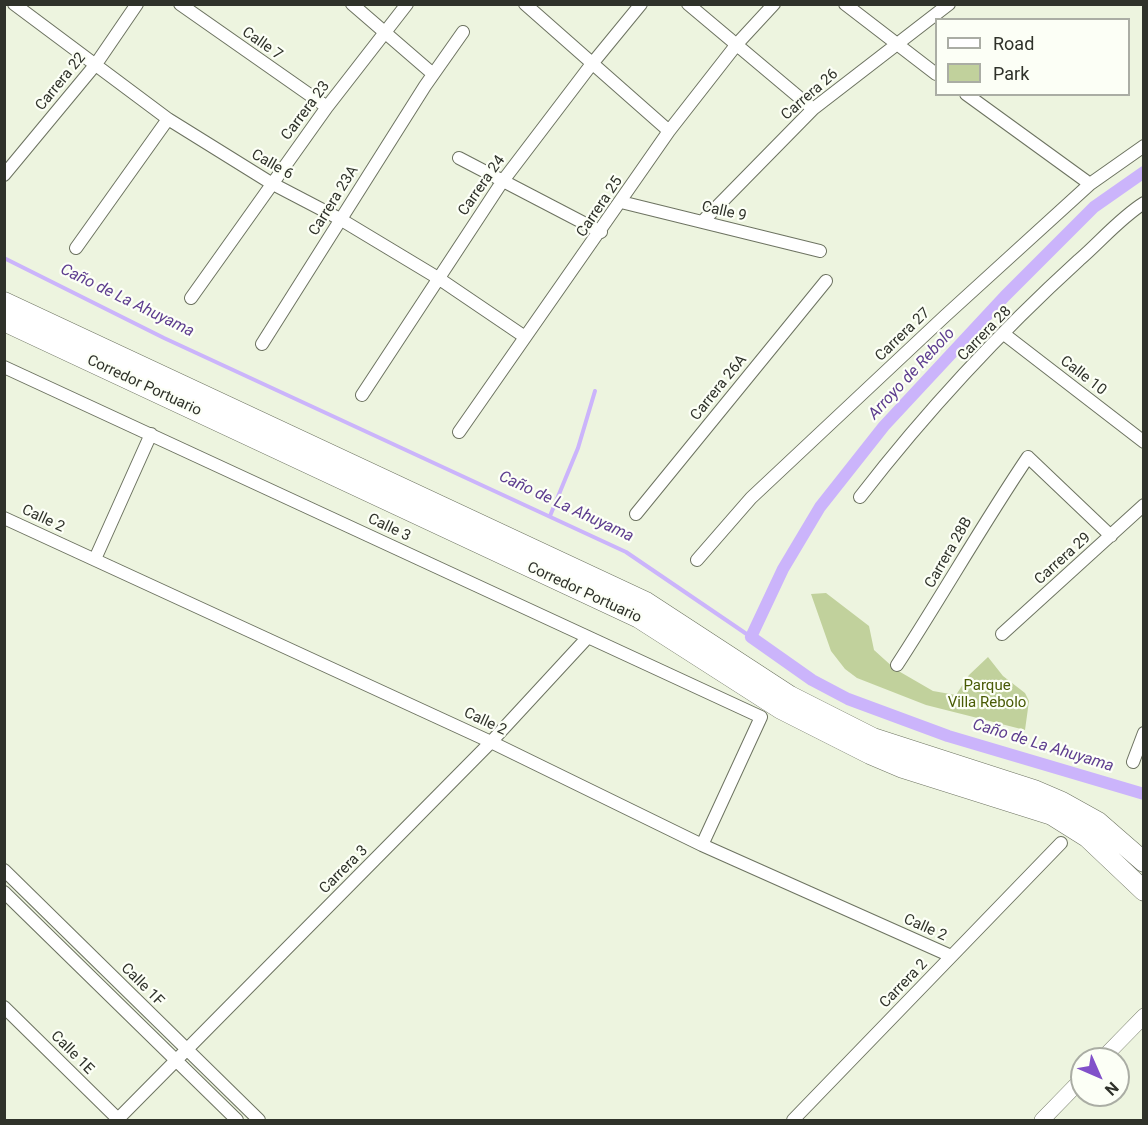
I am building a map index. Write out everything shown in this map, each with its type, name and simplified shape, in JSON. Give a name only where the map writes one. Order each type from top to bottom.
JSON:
[{"type":"main road","name":"Corredor Portuario","points":[[4,302],[646,602],[773,704],[1034,790],[1098,822],[1143,862]]},
{"type":"main road","name":"Corredor Portuario","points":[[4,321],[639,618],[773,704],[903,768],[1052,815],[1087,837],[1143,891]]},
{"type":"street","name":"Calle 6","points":[[14,4],[168,119],[271,183],[340,219],[438,278],[525,337]]},
{"type":"street","name":"Carrera 22","points":[[4,175],[96,64],[137,4]]},
{"type":"street","name":"Calle 7","points":[[180,4],[327,107]]},
{"type":"street","points":[[352,4],[433,74]]},
{"type":"street","name":"Carrera 23","points":[[191,298],[271,183],[407,4]]},
{"type":"street","points":[[525,4],[669,131]]},
{"type":"street","name":"Carrera 24","points":[[362,395],[502,182],[591,64],[641,4]]},
{"type":"street","points":[[688,4],[813,109]]},
{"type":"street","name":"Carrera 25","points":[[459,432],[601,232],[669,131],[737,44],[774,4]]},
{"type":"street","points":[[845,4],[935,73]]},
{"type":"street","name":"Carrera 26","points":[[702,222],[813,109],[949,4]]},
{"type":"street","name":"Carrera 23A","points":[[262,344],[433,74],[463,32]]},
{"type":"street","points":[[969,96],[1090,184]]},
{"type":"street","points":[[76,248],[168,119]]},
{"type":"street","name":"Carrera 27","points":[[697,561],[751,498],[1090,184],[1143,146]]},
{"type":"street","points":[[459,158],[601,232]]},
{"type":"street","name":"Calle 9","points":[[621,202],[820,252]]},
{"type":"street","name":"Carrera 28","points":[[860,497],[894,453],[1004,334],[1142,205]]},
{"type":"street","name":"Carrera 26A","points":[[636,514],[826,281]]},
{"type":"street","name":"Calle 10","points":[[1004,334],[1143,441]]},
{"type":"street","name":"Calle 3","points":[[4,367],[588,637],[773,704]]},
{"type":"street","points":[[95,559],[151,434]]},
{"type":"street","name":"Carrera 28B","points":[[897,665],[934,609],[988,515],[1028,457],[1111,536]]},
{"type":"street","name":"Carrera 29","points":[[1002,634],[1143,505]]},
{"type":"street","name":"Calle 2","points":[[4,518],[491,742],[702,845],[951,956]]},
{"type":"street","name":"Carrera 3","points":[[118,1120],[491,742],[588,637]]},
{"type":"street","points":[[702,845],[773,704]]},
{"type":"street","points":[[1133,762],[1143,733]]},
{"type":"street","name":"Carrera 2","points":[[793,1120],[1061,843]]},
{"type":"street","name":"Calle 1F","points":[[4,870],[259,1120]]},
{"type":"street","points":[[5,893],[17,882]]},
{"type":"street","name":"Calle 1F","points":[[5,893],[237,1120]]},
{"type":"street","name":"Calle 1E","points":[[4,1007],[118,1120]]},
{"type":"street","points":[[1113,1047],[1143,1016]]},
{"type":"street","points":[[1042,1120],[1070,1091]]},
{"type":"green space","name":"Parque Villa Rebolo","points":[[826,593],[869,626],[874,650],[895,669],[933,691],[956,695],[969,675],[988,657],[1003,676],[1025,693],[1029,701],[1025,730],[926,705],[857,678],[845,669],[831,651],[811,594]]},
{"type":"waterway","name":"Arroyo de Rebolo","points":[[1144,172],[1094,207],[1005,296],[884,426],[820,507],[783,569],[751,637],[812,680],[848,699],[948,736],[1144,794]]},
{"type":"waterway","name":"Caño de La Ahuyama","points":[[4,258],[164,338],[626,552],[751,637]]},
{"type":"waterway","points":[[550,516],[578,448],[595,391]]}]
